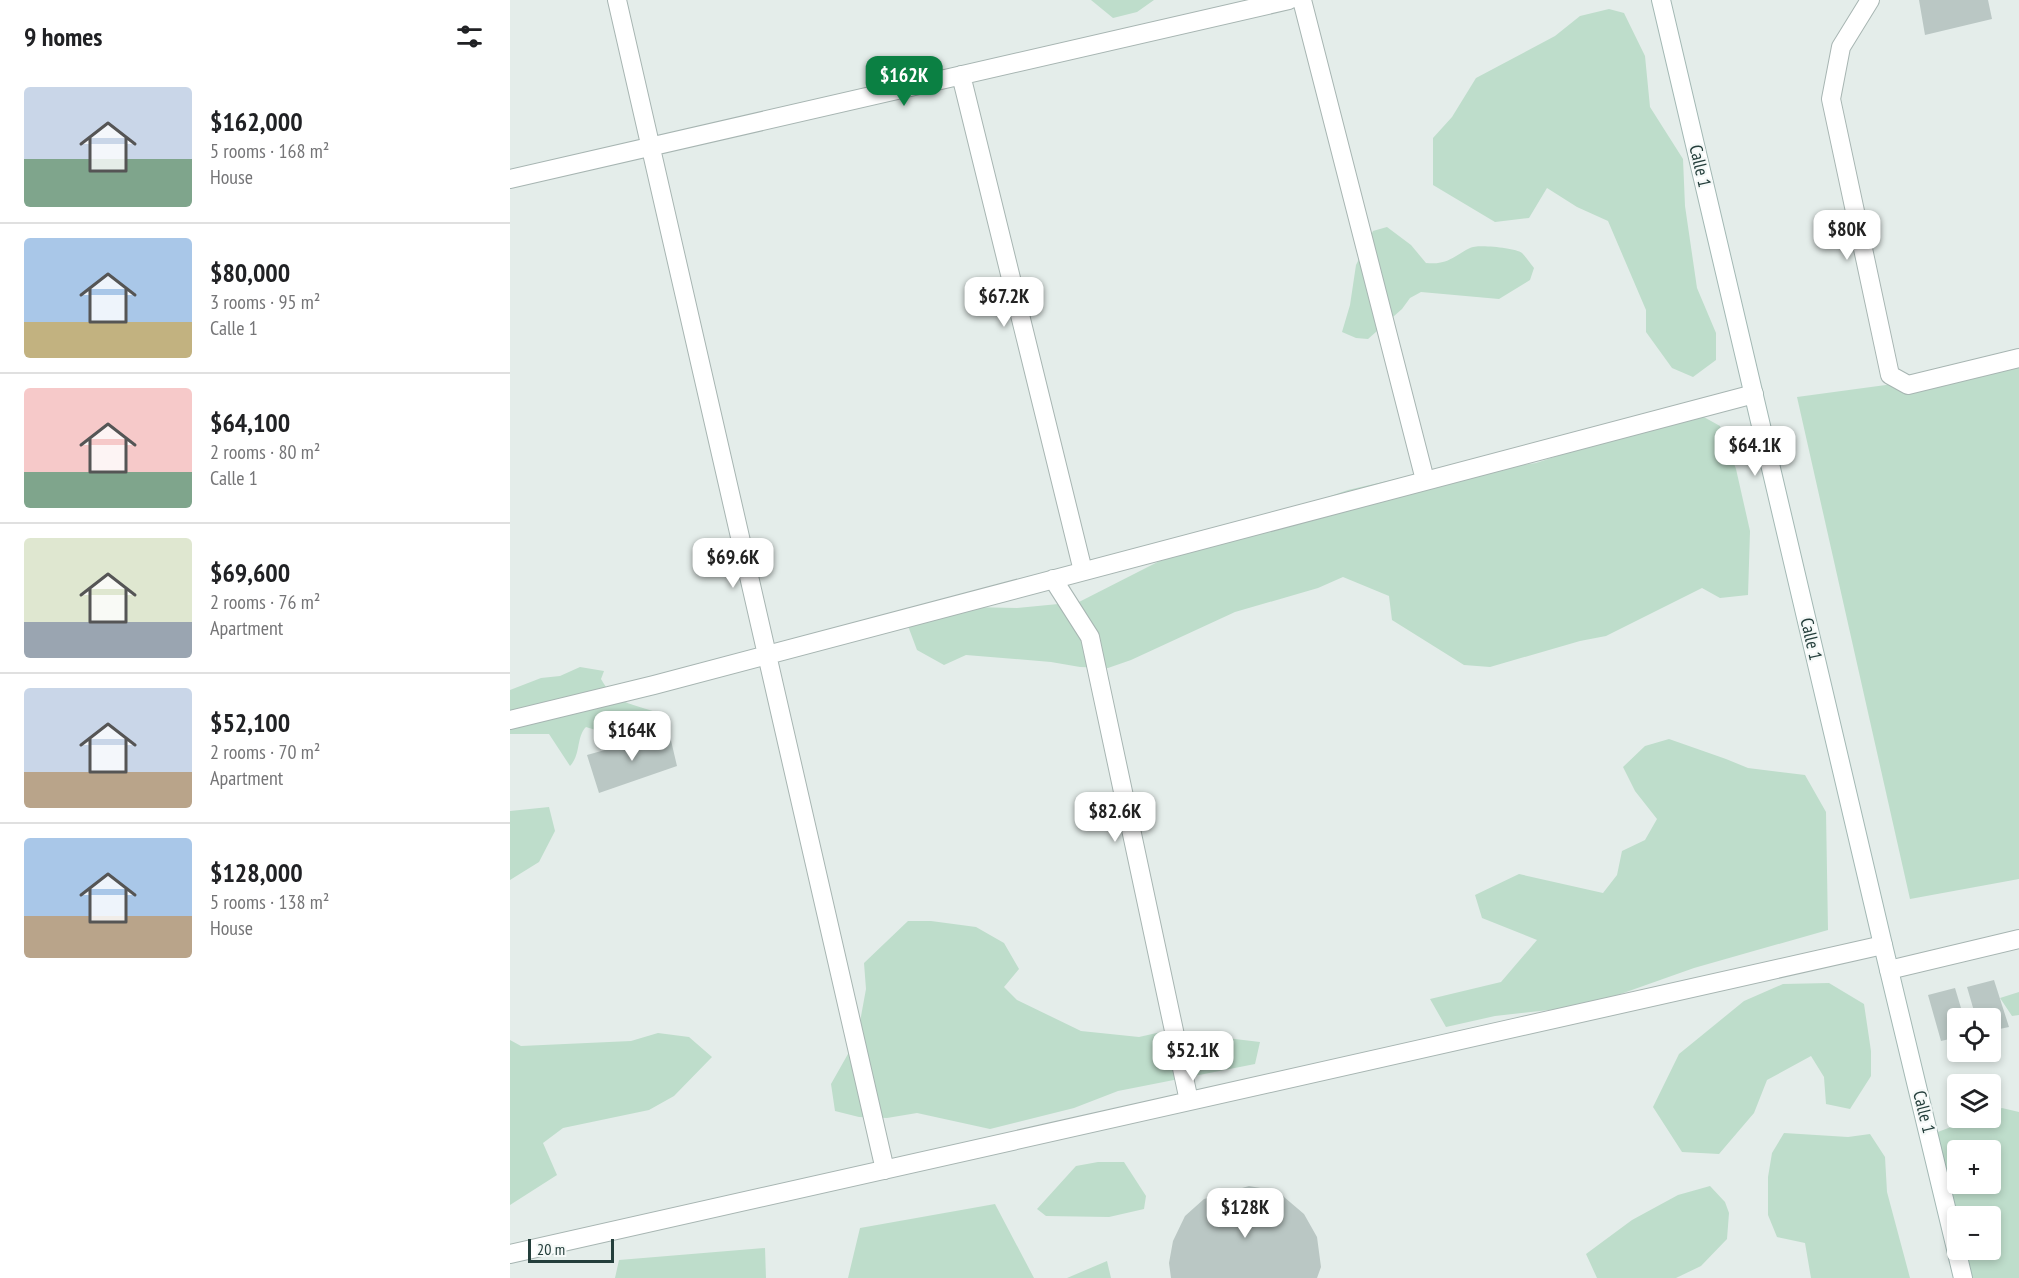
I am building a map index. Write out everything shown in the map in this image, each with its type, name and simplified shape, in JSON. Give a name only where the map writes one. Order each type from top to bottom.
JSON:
[{"type":"street","points":[[617,0],[885,1170]]},
{"type":"street","points":[[510,179],[1289,0]]},
{"type":"street","points":[[1302,0],[1425,480]]},
{"type":"street","name":"Calle 1","points":[[1661,0],[1883,945],[1964,1278]]},
{"type":"street","points":[[1870,0],[1841,47],[1831,99],[1890,375],[1908,385],[2017,356]]},
{"type":"street","points":[[961,75],[1083,571]]},
{"type":"street","points":[[510,720],[767,655],[1754,394]]},
{"type":"street","points":[[1053,579],[1090,638],[1189,1101]]},
{"type":"street","points":[[1889,970],[2019,939]]},
{"type":"street","points":[[510,1254],[1883,945]]},
{"type":"green space","points":[[1091,0],[1154,0],[1137,12],[1113,18]]},
{"type":"green space","points":[[1609,9],[1624,13],[1645,56],[1650,107],[1683,159],[1685,206],[1697,288],[1716,333],[1716,360],[1693,377],[1672,368],[1646,332],[1646,310],[1608,221],[1577,207],[1547,188],[1529,218],[1495,222],[1433,185],[1433,138],[1452,117],[1476,78],[1555,36],[1580,16]]},
{"type":"green space","points":[[1387,227],[1411,245],[1426,263],[1445,262],[1470,248],[1488,247],[1522,253],[1534,268],[1530,280],[1499,299],[1421,292],[1410,298],[1402,309],[1368,339],[1356,338],[1342,332],[1350,305],[1356,265],[1373,231]]},
{"type":"green space","points":[[2019,367],[2019,879],[1910,899],[1797,397]]},
{"type":"green space","points":[[1693,411],[1720,426],[1736,469],[1750,531],[1748,595],[1720,598],[1702,588],[1606,636],[1580,641],[1490,667],[1464,665],[1392,620],[1389,596],[1343,577],[1318,588],[1235,612],[1131,660],[1108,668],[966,655],[944,665],[917,650],[908,626],[969,607],[1017,608],[1079,602],[1193,544],[1348,490],[1413,475],[1440,476],[1536,463]]},
{"type":"green space","points":[[580,667],[604,671],[601,679],[612,694],[625,702],[658,713],[662,724],[651,727],[634,727],[614,736],[586,727],[581,736],[576,757],[570,766],[549,734],[510,734],[510,690],[541,678],[560,676]]},
{"type":"green space","points":[[1669,739],[1748,768],[1805,775],[1826,812],[1828,930],[1694,968],[1581,1008],[1495,1016],[1446,1027],[1430,999],[1501,982],[1537,940],[1482,918],[1475,895],[1519,874],[1603,893],[1617,875],[1622,851],[1645,840],[1657,819],[1635,791],[1623,767],[1645,746]]},
{"type":"green space","points":[[549,807],[555,831],[539,862],[510,880],[510,811]]},
{"type":"green space","points":[[908,921],[931,921],[976,927],[1004,943],[1019,969],[1004,987],[1017,1000],[1081,1031],[1139,1037],[1161,1032],[1260,1042],[1255,1064],[1118,1091],[1074,1108],[990,1129],[917,1113],[887,1118],[859,1117],[835,1111],[831,1084],[857,1038],[866,989],[864,963]]},
{"type":"green space","points":[[1829,983],[1864,1004],[1871,1051],[1871,1076],[1850,1109],[1826,1104],[1824,1077],[1811,1056],[1767,1080],[1754,1113],[1719,1154],[1682,1152],[1653,1107],[1679,1054],[1744,1001],[1783,984]]},
{"type":"green space","points":[[2019,992],[2019,1015],[2012,1016],[2000,998]]},
{"type":"green space","points":[[658,1033],[689,1037],[712,1057],[674,1096],[649,1110],[563,1128],[543,1143],[557,1175],[510,1205],[510,1040],[521,1046],[631,1041]]},
{"type":"green space","points":[[2001,1108],[2019,1112],[2019,1278],[1964,1278],[1961,1260],[2001,1260],[2001,1206],[1949,1206],[1947,1194],[2001,1194],[2001,1140],[1947,1140],[1947,1194],[1935,1133],[1948,1128],[2001,1128]]},
{"type":"green space","points":[[1784,1133],[1848,1137],[1870,1134],[1885,1157],[1887,1192],[1910,1278],[1811,1278],[1805,1243],[1777,1237],[1768,1215],[1768,1177],[1772,1153]]},
{"type":"green space","points":[[1098,1162],[1124,1162],[1146,1196],[1144,1209],[1109,1217],[1046,1216],[1037,1209],[1076,1166]]},
{"type":"green space","points":[[1710,1186],[1725,1202],[1729,1213],[1727,1239],[1701,1266],[1676,1278],[1597,1278],[1586,1254],[1632,1220],[1678,1195]]},
{"type":"green space","points":[[995,1204],[1034,1278],[848,1278],[860,1228]]},
{"type":"green space","points":[[765,1248],[766,1278],[615,1278],[619,1260]]},
{"type":"green space","points":[[1107,1261],[1111,1278],[1067,1278]]},
{"type":"building","points":[[1919,0],[1988,0],[1992,19],[1925,35]]},
{"type":"building","points":[[669,732],[677,766],[599,793],[587,755]]},
{"type":"building","points":[[1994,980],[2009,1027],[2001,1029],[2001,1008],[1973,1008],[1967,987]]},
{"type":"building","points":[[1955,988],[1961,1008],[1947,1008],[1947,1040],[1941,1041],[1928,995]]},
{"type":"building","points":[[1249,1186],[1277,1191],[1304,1214],[1317,1237],[1321,1267],[1317,1278],[1171,1278],[1169,1263],[1173,1241],[1185,1216],[1204,1199]]}]
